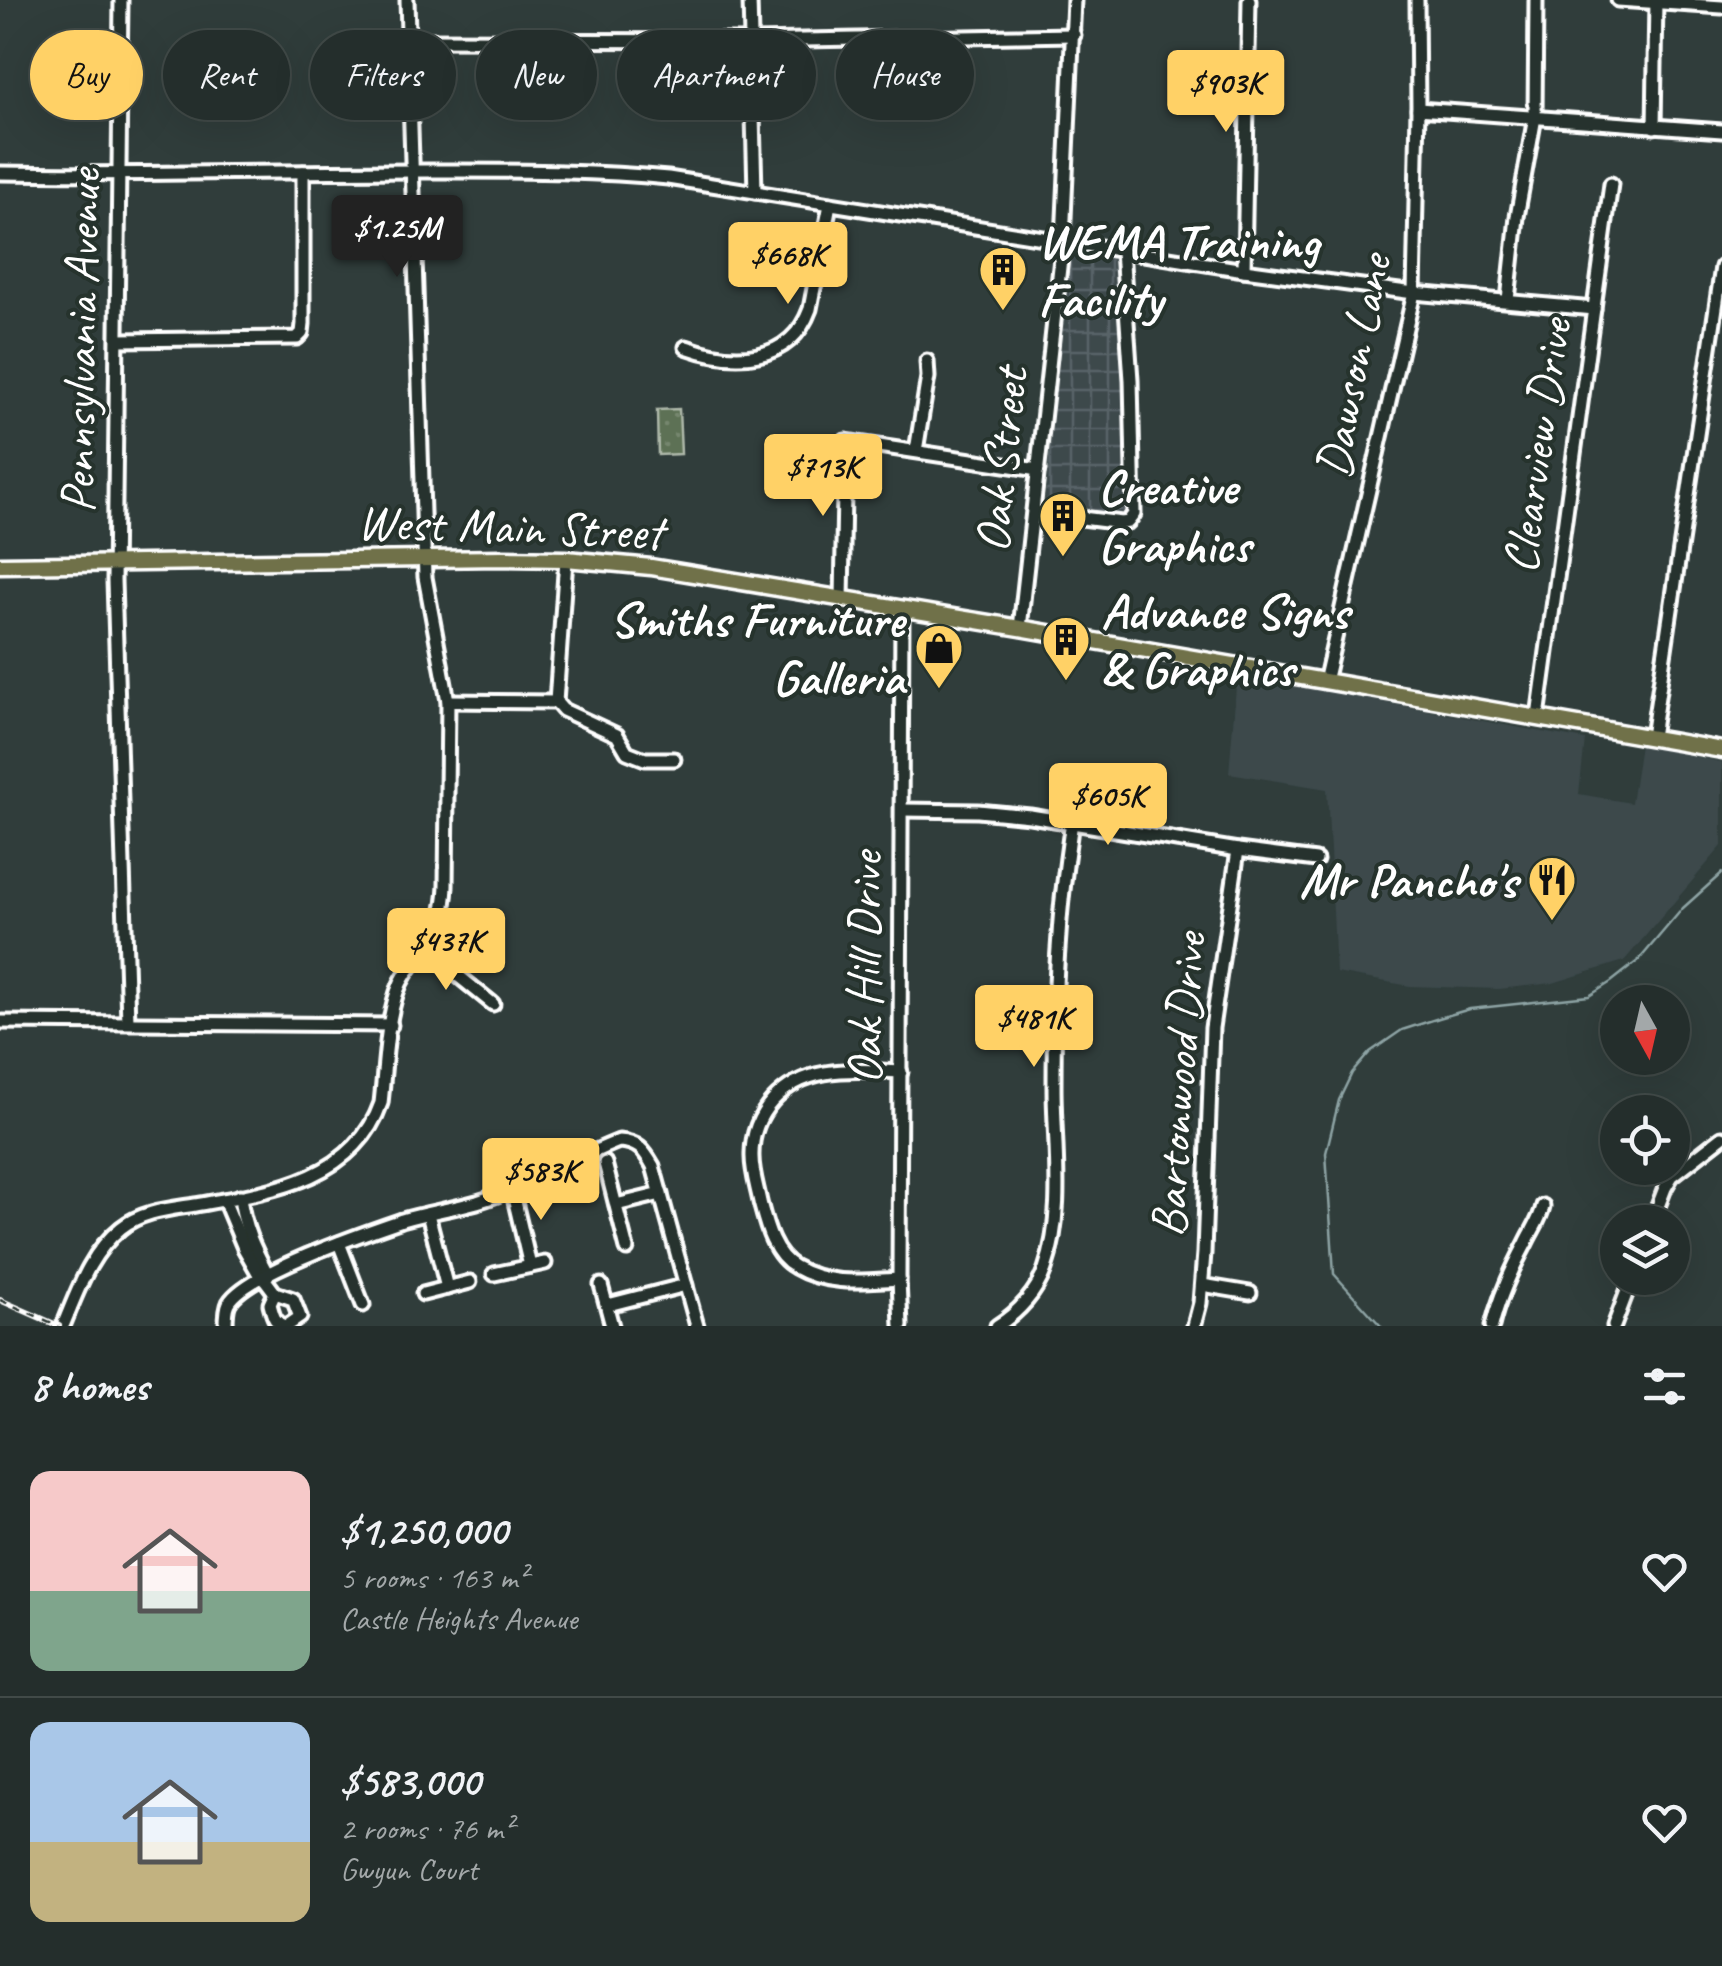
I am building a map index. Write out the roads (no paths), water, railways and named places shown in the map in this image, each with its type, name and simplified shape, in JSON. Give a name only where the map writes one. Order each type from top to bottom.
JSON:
[{"type":"main road","name":"West Main Street","points":[[0,564],[566,558],[650,567],[1722,750]]},
{"type":"street","name":"Pennsylvania Avenue","points":[[121,0],[114,562],[128,1022]]},
{"type":"street","points":[[407,0],[409,30]]},
{"type":"street","points":[[750,0],[751,30]]},
{"type":"street","name":"Oak Street","points":[[1020,628],[1063,240],[1074,0]]},
{"type":"street","points":[[1244,270],[1250,0]]},
{"type":"street","name":"Dawson Lane","points":[[1325,682],[1414,293],[1417,0]]},
{"type":"street","points":[[1508,300],[1517,216],[1535,117],[1536,0]]},
{"type":"street","points":[[1618,0],[1722,7]]},
{"type":"street","points":[[1654,127],[1656,1]]},
{"type":"street","points":[[816,40],[1074,35]]},
{"type":"street","points":[[456,40],[617,41]]},
{"type":"street","points":[[1418,109],[1722,132]]},
{"type":"street","points":[[63,1326],[86,1269],[99,1249],[122,1227],[150,1214],[224,1200],[319,1172],[340,1162],[360,1142],[382,1103],[396,994],[413,961],[439,925],[445,904],[448,701],[429,601],[426,558],[412,120]]},
{"type":"street","points":[[754,120],[756,192]]},
{"type":"street","points":[[0,173],[414,170],[627,174],[1244,270],[1414,293],[1594,310]]},
{"type":"street","points":[[118,340],[297,338],[303,324],[303,172]]},
{"type":"street","name":"Clearview Drive","points":[[1538,717],[1611,184]]},
{"type":"street","points":[[686,347],[720,356],[751,357],[792,338],[810,308],[830,204]]},
{"type":"street","points":[[1034,512],[1122,523],[1134,514],[1122,250]]},
{"type":"street","points":[[1652,738],[1722,268]]},
{"type":"street","points":[[916,451],[928,377],[926,361]]},
{"type":"street","points":[[842,599],[846,441],[1038,470]]},
{"type":"street","points":[[566,558],[556,702],[563,710],[618,735],[628,752],[645,759],[674,760]]},
{"type":"street","name":"Oak Hill Drive","points":[[901,1326],[902,610]]},
{"type":"street","points":[[448,701],[556,702]]},
{"type":"street","points":[[902,810],[978,811],[1072,821],[1316,860]]},
{"type":"street","points":[[997,1326],[1015,1313],[1036,1287],[1052,1236],[1056,1208],[1054,1086],[1059,934],[1072,821]]},
{"type":"street","name":"Bartonwood Drive","points":[[1194,1326],[1202,1285],[1212,1028],[1238,850]]},
{"type":"street","points":[[425,949],[494,1004]]},
{"type":"street","points":[[0,1022],[391,1025]]},
{"type":"street","points":[[899,1279],[828,1280],[787,1262],[778,1252],[761,1206],[752,1153],[762,1112],[788,1087],[828,1072],[901,1072]]},
{"type":"street","points":[[1658,1205],[1672,1176],[1722,1137]]},
{"type":"street","points":[[226,1326],[230,1303],[264,1277],[404,1220],[477,1202],[619,1141],[643,1148],[653,1166],[697,1326]]},
{"type":"street","points":[[605,1163],[627,1249]]},
{"type":"street","points":[[512,1188],[530,1266]]},
{"type":"street","points":[[616,1205],[661,1194]]},
{"type":"street","points":[[240,1196],[246,1232],[264,1277]]},
{"type":"street","points":[[224,1200],[244,1248],[275,1293],[293,1299],[300,1317],[297,1322],[286,1326],[274,1319],[270,1304],[275,1293]]},
{"type":"street","points":[[1492,1326],[1497,1304],[1544,1206]]},
{"type":"street","points":[[428,1214],[447,1288]]},
{"type":"street","points":[[340,1243],[363,1305]]},
{"type":"street","points":[[494,1274],[545,1263]]},
{"type":"street","points":[[423,1294],[470,1282]]},
{"type":"street","points":[[601,1285],[612,1326]]},
{"type":"street","points":[[608,1305],[686,1285]]},
{"type":"street","points":[[1202,1285],[1250,1292]]},
{"type":"street","points":[[1614,1326],[1626,1295]]},
{"type":"waterway","points":[[1381,1326],[1334,1274],[1326,1153],[1339,1100],[1352,1073],[1370,1052],[1402,1030],[1470,1009],[1589,996],[1639,960],[1683,908],[1722,873]]},
{"type":"railway","points":[[0,1300],[59,1326]]},
{"type":"place","name":"WEMA Training Facility","points":[[1003,312]]},
{"type":"place","name":"Creative Graphics","points":[[1063,558]]},
{"type":"place","name":"Advance Signs & Graphics","points":[[1066,682]]},
{"type":"place","name":"Smiths Furniture Galleria","points":[[939,690]]},
{"type":"place","name":"Mr Pancho's","points":[[1552,922]]}]
